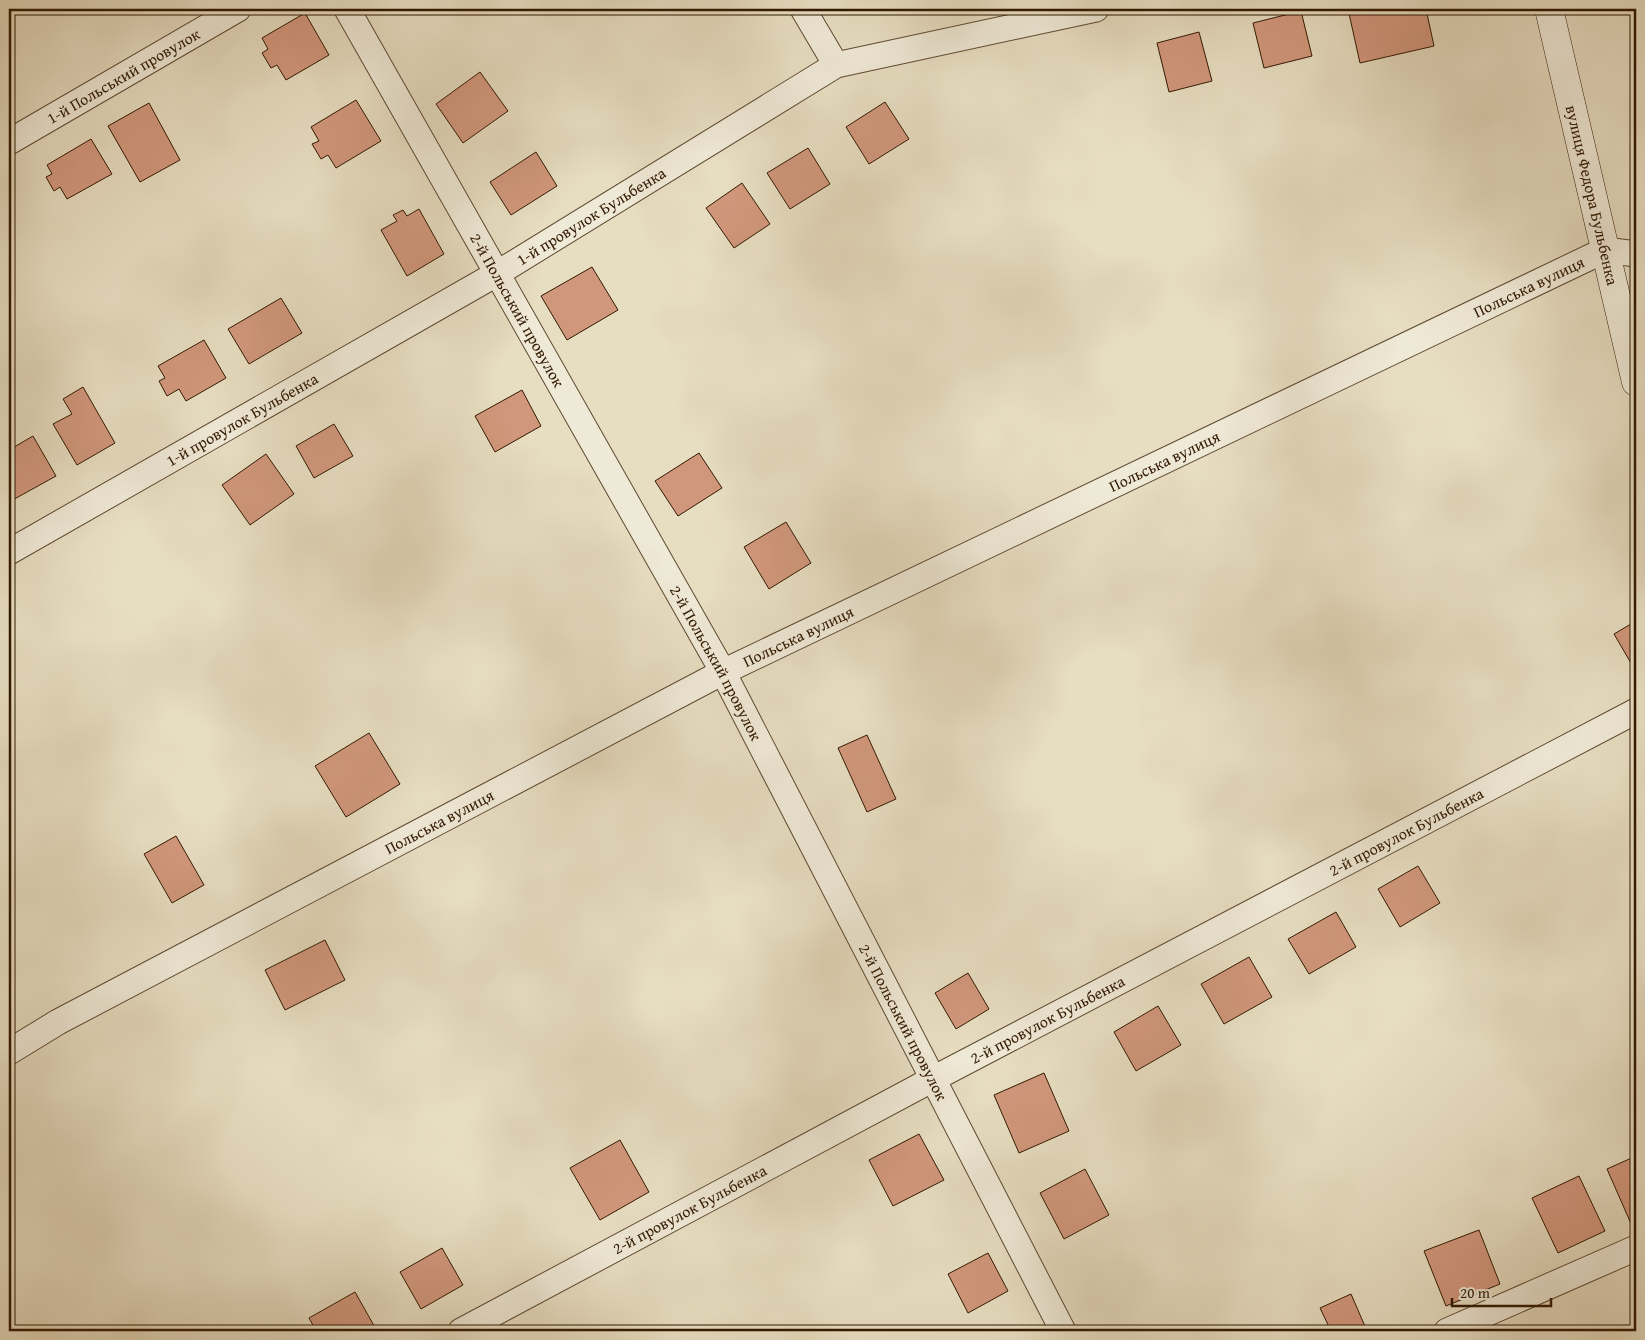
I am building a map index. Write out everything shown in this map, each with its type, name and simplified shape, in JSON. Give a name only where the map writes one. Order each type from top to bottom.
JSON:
[{"type":"street","name":"1-й Польський провулок","points":[[9,142],[238,9]]},
{"type":"street","name":"2-й Польський провулок","points":[[347,9],[723,672],[1063,1331]]},
{"type":"street","points":[[803,9],[836,65]]},
{"type":"street","name":"1-й провулок Бульбенка","points":[[9,552],[498,273],[836,65],[1096,9]]},
{"type":"street","name":"вулиця Федора Бульбенка","points":[[1549,9],[1636,382]]},
{"type":"street","points":[[1605,250],[1636,254]]},
{"type":"street","name":"Польська вулиця","points":[[9,1052],[58,1022],[723,672],[1605,250]]},
{"type":"street","name":"2-й провулок Бульбенка","points":[[461,1331],[933,1079],[1636,711]]},
{"type":"street","points":[[1447,1331],[1636,1248]]},
{"type":"building","points":[[1348,9],[1426,9],[1434,46],[1360,63]]},
{"type":"building","points":[[1301,11],[1312,56],[1264,68],[1253,23]]},
{"type":"building","points":[[305,13],[329,55],[286,80],[277,65],[271,68],[262,53],[268,49],[262,38]]},
{"type":"building","points":[[1199,32],[1212,81],[1169,92],[1157,43]]},
{"type":"building","points":[[480,72],[508,111],[463,143],[436,104]]},
{"type":"building","points":[[356,100],[381,141],[336,168],[328,155],[321,159],[312,144],[319,141],[311,127]]},
{"type":"building","points":[[885,102],[909,139],[869,164],[846,127]]},
{"type":"building","points":[[149,103],[180,160],[140,182],[108,126]]},
{"type":"building","points":[[91,139],[112,174],[67,199],[60,187],[54,191],[46,177],[52,174],[47,165]]},
{"type":"building","points":[[808,148],[830,184],[790,209],[767,173]]},
{"type":"building","points":[[536,152],[557,186],[511,215],[490,182]]},
{"type":"building","points":[[742,183],[770,224],[734,248],[706,208]]},
{"type":"building","points":[[419,209],[444,254],[407,276],[381,230],[397,221],[393,215],[403,210],[407,216]]},
{"type":"building","points":[[592,267],[618,310],[567,340],[541,296]]},
{"type":"building","points":[[281,298],[302,333],[249,364],[228,329]]},
{"type":"building","points":[[204,340],[226,378],[186,401],[179,389],[167,396],[159,381],[165,378],[158,366]]},
{"type":"building","points":[[83,387],[115,443],[77,465],[53,424],[72,414],[63,399]]},
{"type":"building","points":[[522,390],[541,426],[495,452],[475,416]]},
{"type":"building","points":[[334,424],[353,456],[314,478],[296,446]]},
{"type":"building","points":[[33,436],[56,476],[9,502],[9,450]]},
{"type":"building","points":[[699,453],[722,488],[678,516],[655,481]]},
{"type":"building","points":[[266,454],[294,494],[250,525],[222,485]]},
{"type":"building","points":[[786,522],[811,563],[769,589],[744,547]]},
{"type":"building","points":[[1636,621],[1636,669],[1635,670],[1614,634]]},
{"type":"building","points":[[369,733],[400,784],[346,817],[315,766]]},
{"type":"building","points":[[867,735],[896,799],[867,812],[838,748]]},
{"type":"building","points":[[176,836],[204,885],[172,903],[144,854]]},
{"type":"building","points":[[1418,866],[1440,903],[1400,927],[1378,889]]},
{"type":"building","points":[[1336,912],[1356,947],[1309,974],[1288,939]]},
{"type":"building","points":[[325,940],[345,980],[285,1010],[265,970]]},
{"type":"building","points":[[1249,957],[1272,997],[1224,1024],[1201,984]]},
{"type":"building","points":[[968,973],[989,1009],[956,1029],[935,993]]},
{"type":"building","points":[[1158,1006],[1181,1045],[1136,1071],[1114,1032]]},
{"type":"building","points":[[1044,1073],[1069,1131],[1019,1153],[994,1095]]},
{"type":"building","points":[[919,1134],[944,1180],[893,1206],[869,1160]]},
{"type":"building","points":[[620,1140],[649,1192],[600,1220],[570,1168]]},
{"type":"building","points":[[1636,1156],[1636,1224],[1632,1226],[1607,1169]]},
{"type":"building","points":[[1085,1169],[1109,1215],[1064,1239],[1040,1193]]},
{"type":"building","points":[[1579,1176],[1605,1231],[1558,1253],[1532,1198]]},
{"type":"building","points":[[1479,1230],[1500,1284],[1446,1306],[1424,1251]]},
{"type":"building","points":[[442,1248],[463,1285],[421,1309],[400,1272]]},
{"type":"building","points":[[988,1253],[1008,1291],[968,1313],[948,1274]]},
{"type":"building","points":[[355,1292],[377,1331],[316,1331],[309,1318]]},
{"type":"building","points":[[1351,1294],[1367,1331],[1331,1331],[1320,1308]]}]
